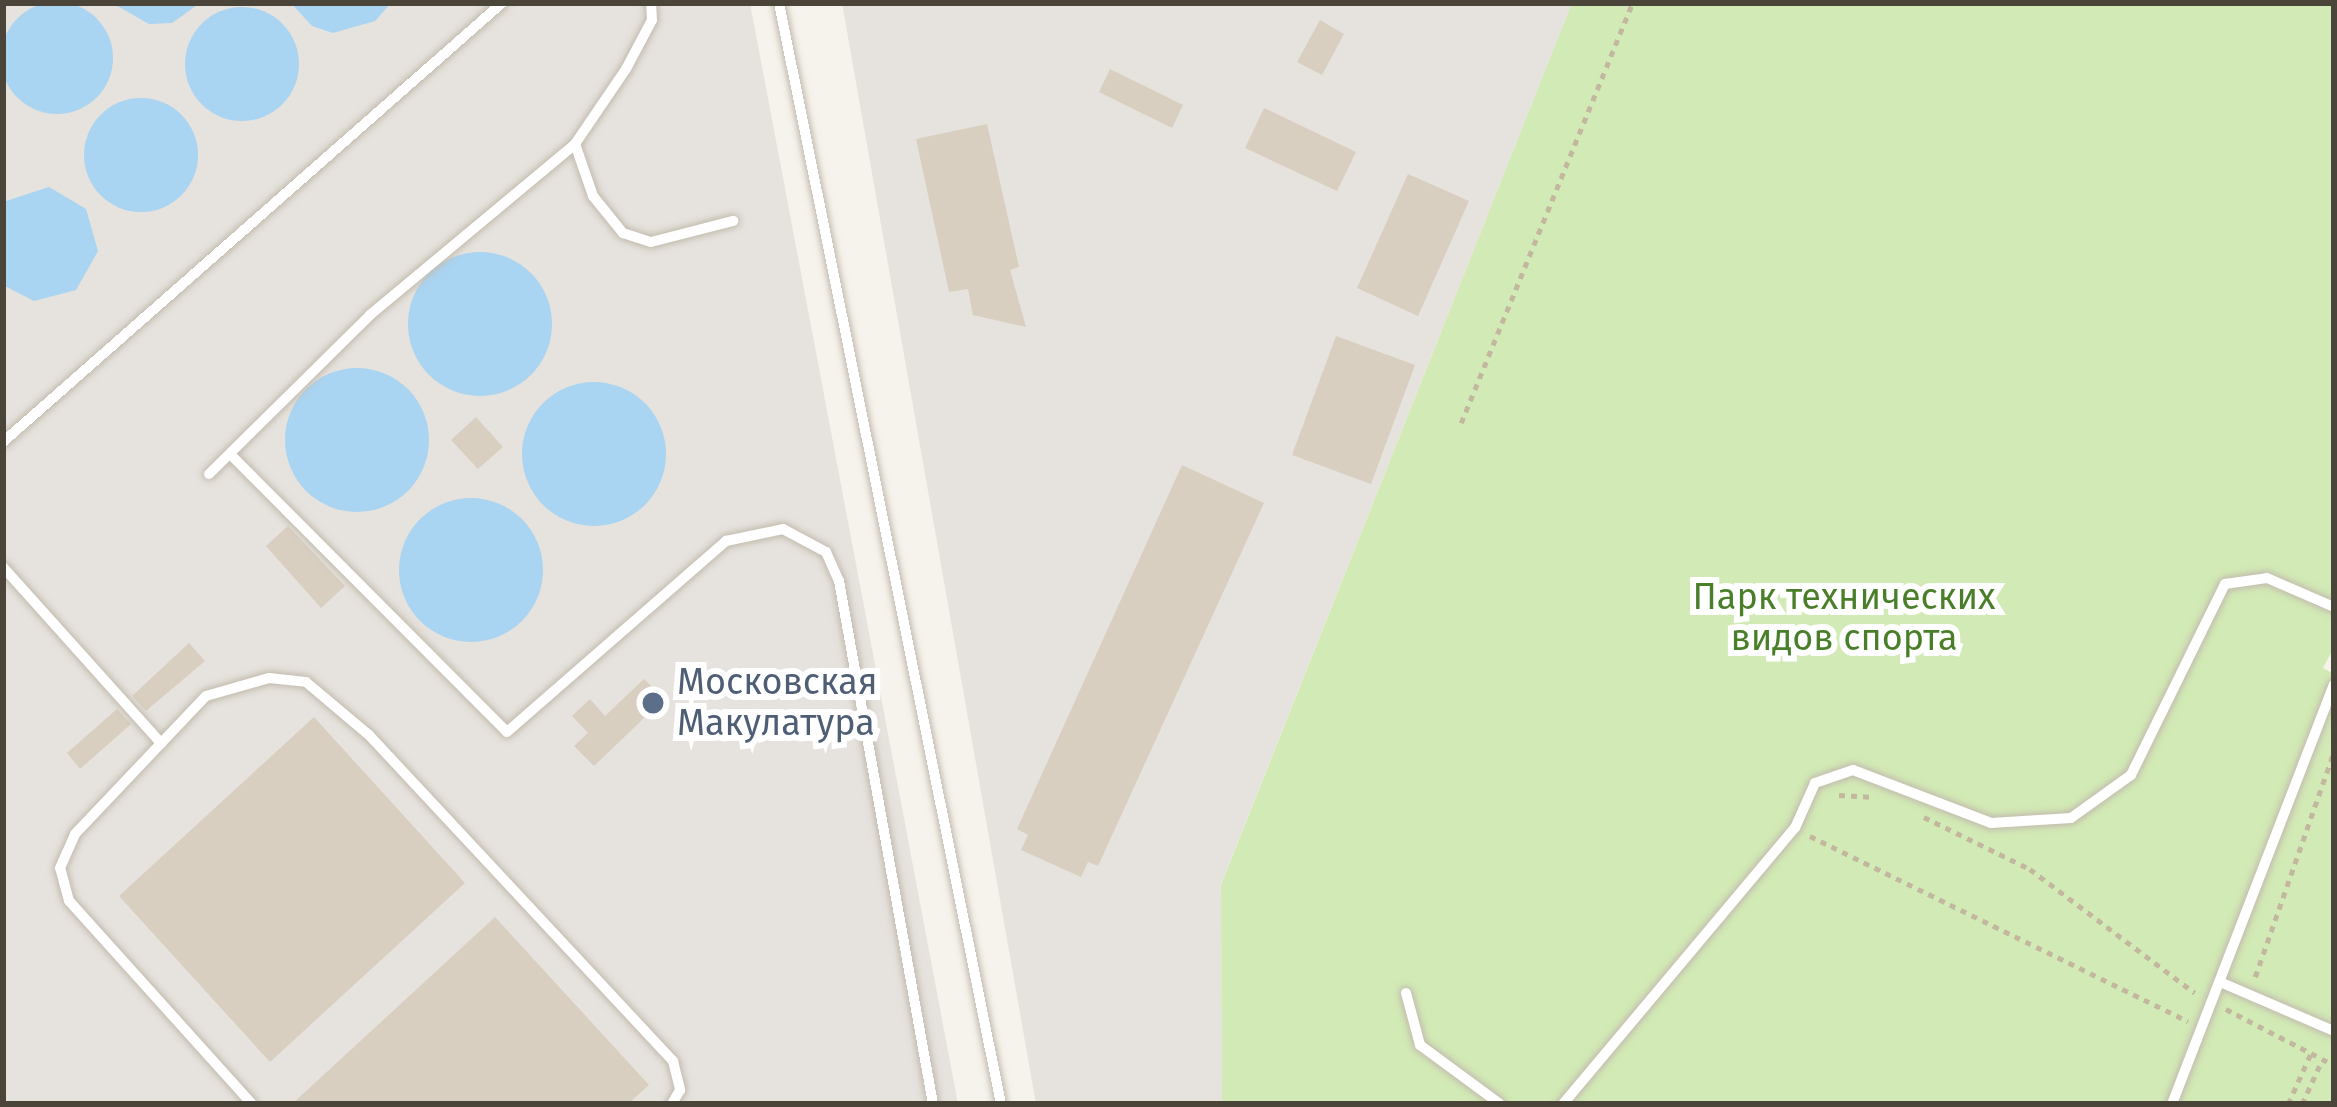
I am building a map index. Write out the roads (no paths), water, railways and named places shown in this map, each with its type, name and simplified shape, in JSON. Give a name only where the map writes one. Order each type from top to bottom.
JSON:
[{"type":"lane","points":[[3,442],[502,3]]},
{"type":"lane","points":[[208,474],[370,315],[575,144],[626,69],[652,20],[651,3]]},
{"type":"lane","points":[[779,3],[1001,1104]]},
{"type":"lane","points":[[575,144],[593,196],[623,233],[652,242],[733,221]]},
{"type":"lane","points":[[230,454],[507,732],[726,541],[783,529],[826,552],[838,581],[933,1104]]},
{"type":"lane","points":[[3,567],[161,743]]},
{"type":"lane","points":[[1563,1104],[1795,828],[1815,783],[1853,770],[1991,823],[2072,818],[2131,776],[2225,584],[2267,578],[2334,607]]},
{"type":"lane","points":[[253,1104],[69,901],[60,868],[75,834],[206,696],[268,678],[306,682],[369,735],[673,1061],[680,1090],[672,1104]]},
{"type":"lane","points":[[2172,1104],[2334,685]]},
{"type":"lane","points":[[2220,982],[2334,1031]]},
{"type":"lane","points":[[1406,993],[1420,1045],[1500,1104]]},
{"type":"water","points":[[57,2],[79,6],[97,18],[109,36],[113,58],[109,80],[97,98],[79,110],[57,114],[35,110],[17,98],[5,80],[1,58],[5,36],[17,18],[35,6]]},
{"type":"water","points":[[112,3],[200,3],[172,23],[149,24]]},
{"type":"water","points":[[291,3],[391,3],[375,21],[333,33],[312,26]]},
{"type":"water","points":[[242,7],[264,12],[282,24],[294,42],[299,64],[294,86],[282,104],[264,116],[242,121],[220,116],[202,104],[190,86],[185,64],[190,42],[202,24],[220,12]]},
{"type":"water","points":[[141,98],[163,103],[181,115],[193,133],[198,155],[193,177],[181,195],[163,207],[141,212],[119,207],[101,195],[89,177],[84,155],[89,133],[101,115],[119,103]]},
{"type":"water","points":[[49,187],[86,209],[98,251],[76,290],[34,301],[3,285],[3,202]]},
{"type":"water","points":[[480,252],[507,258],[531,273],[546,297],[552,324],[546,351],[531,375],[507,390],[480,396],[453,390],[429,375],[414,351],[408,324],[414,297],[429,273],[453,258]]},
{"type":"water","points":[[357,368],[384,374],[408,389],[423,413],[429,440],[423,467],[408,491],[384,506],[357,512],[330,506],[306,491],[291,467],[285,440],[291,413],[306,389],[330,374]]},
{"type":"water","points":[[594,382],[621,388],[645,403],[660,427],[666,454],[660,481],[645,505],[621,520],[594,526],[567,520],[543,505],[528,481],[522,454],[528,427],[543,403],[567,388]]},
{"type":"water","points":[[471,498],[498,504],[522,519],[537,543],[543,570],[537,597],[522,621],[498,636],[471,642],[444,636],[420,621],[405,597],[399,570],[405,543],[420,519],[444,504]]},
{"type":"place","name":"Московская Макулатура","points":[[653,703]]},
{"type":"park label","name":"Парк технических видов спорта","points":[[1844,618]]}]
